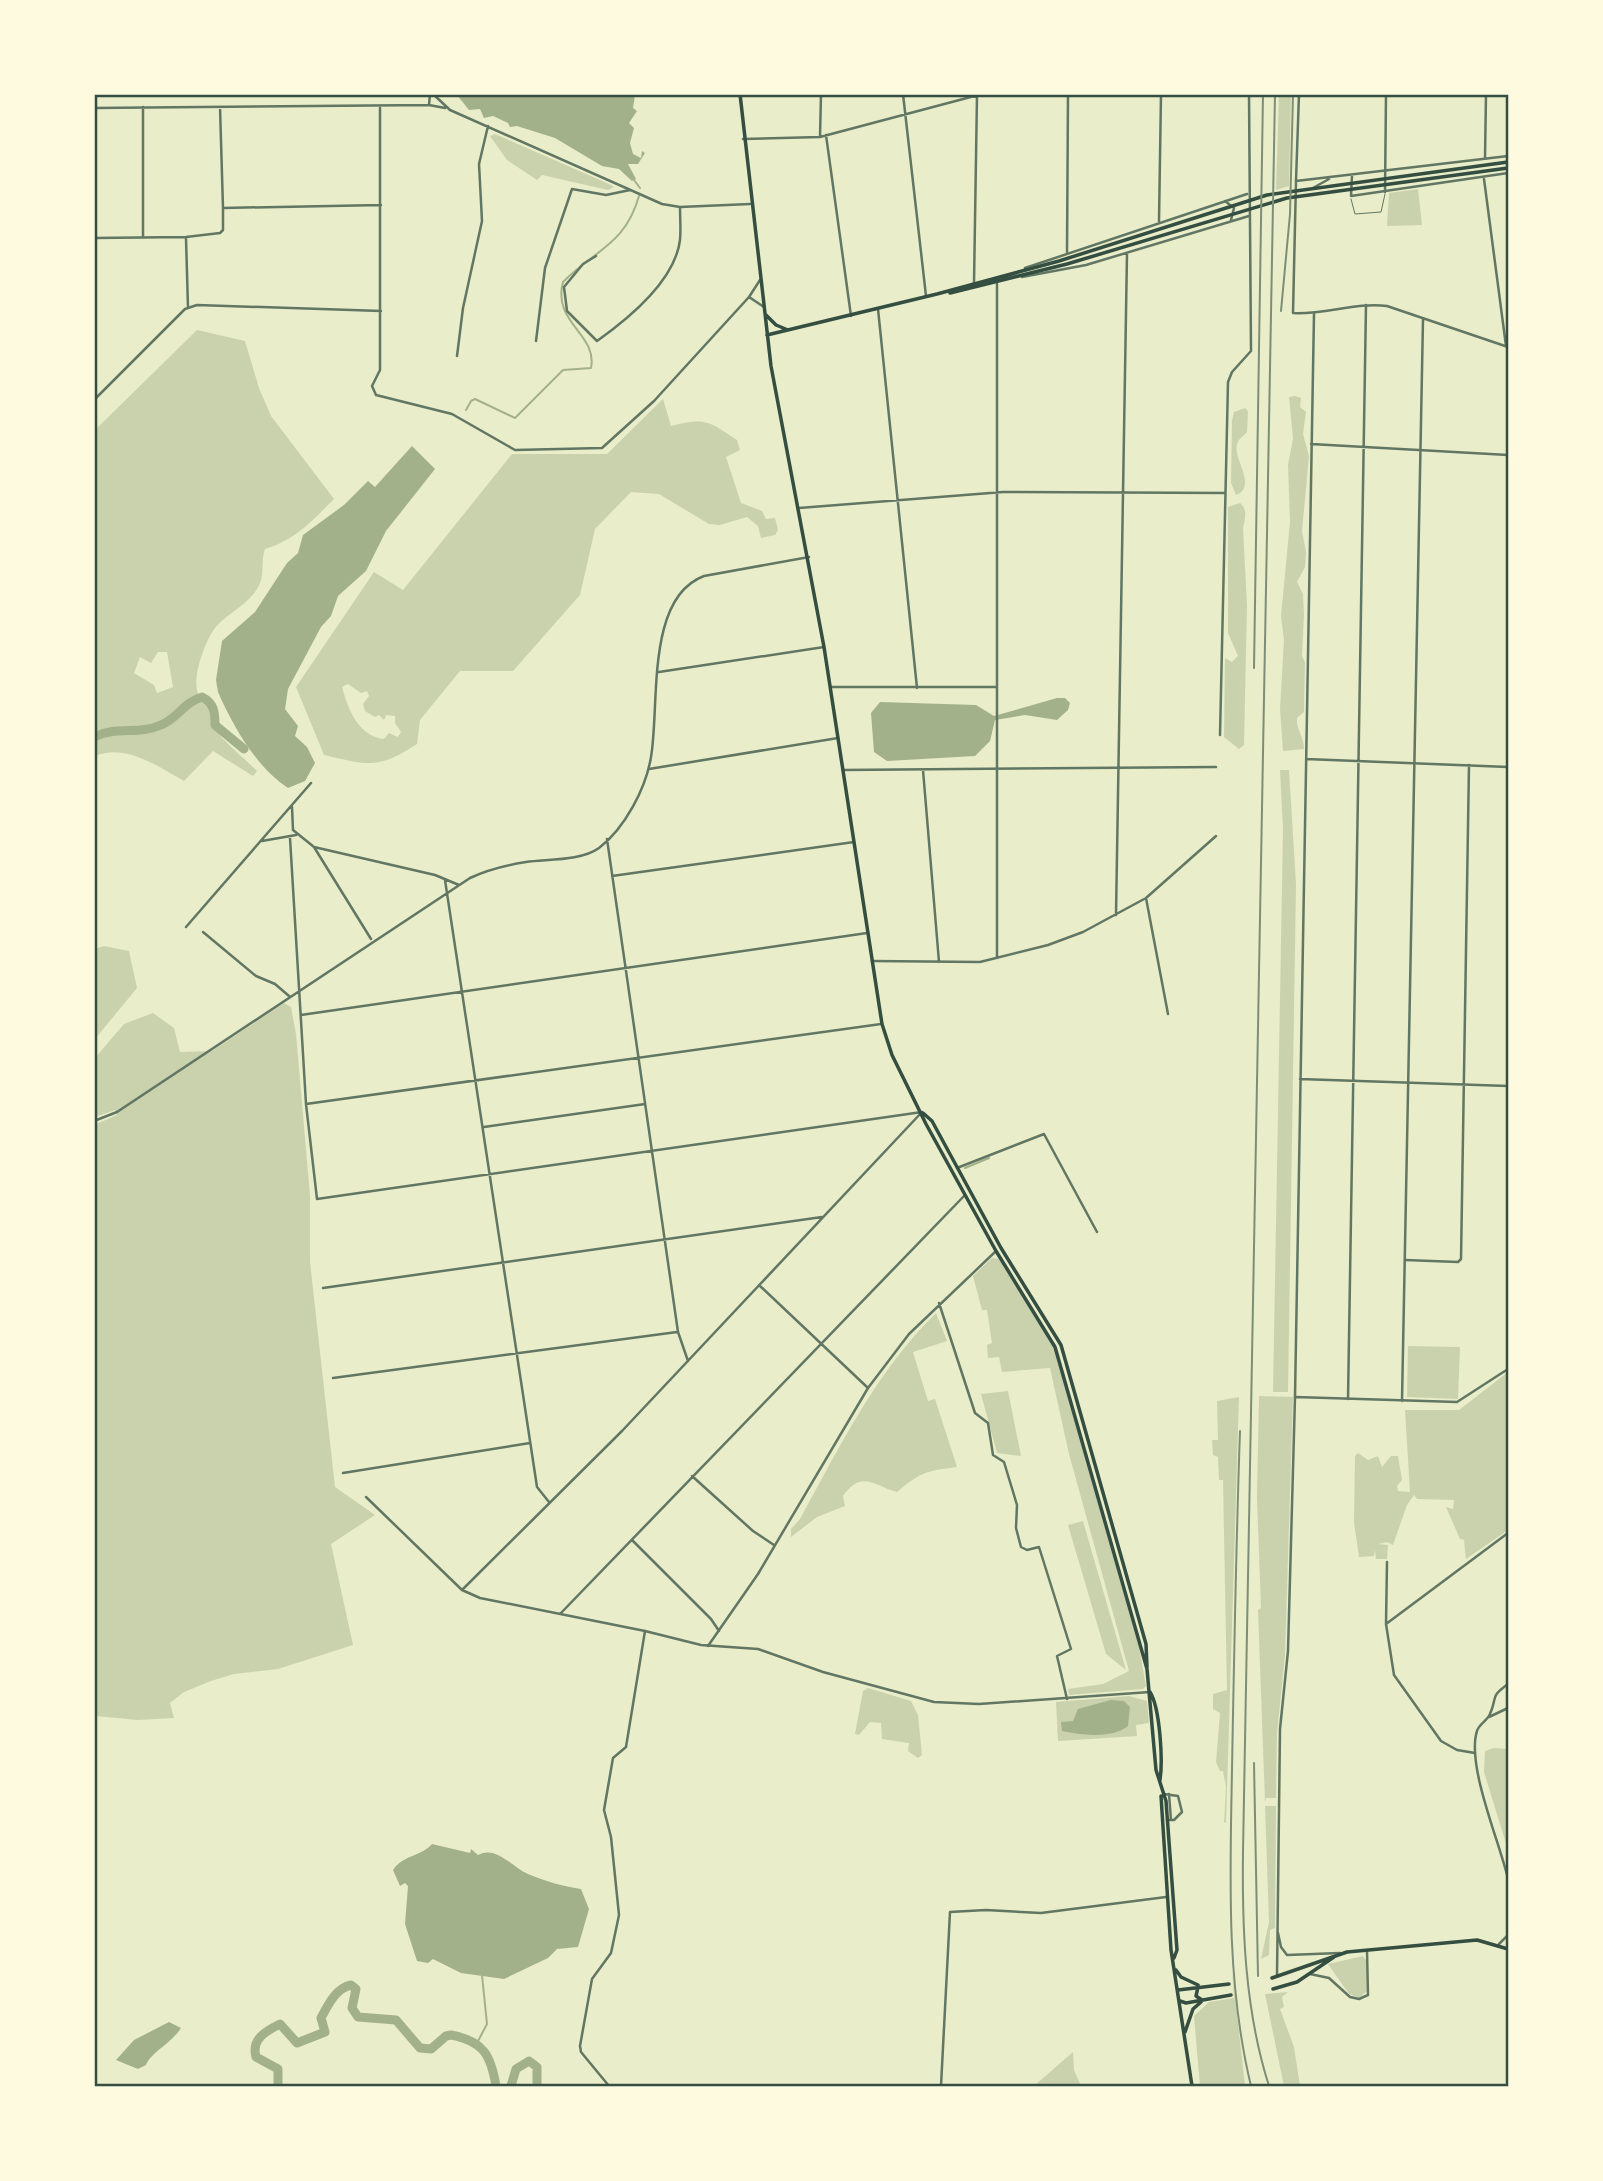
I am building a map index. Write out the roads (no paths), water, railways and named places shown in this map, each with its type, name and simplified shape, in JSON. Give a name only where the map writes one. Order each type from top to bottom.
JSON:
[{"type":"main road","points":[[740,94],[750,204],[780,424],[809,557],[882,1024],[892,1055],[965,1195],[1055,1347],[1147,1669],[1150,1692],[1154,1698],[1160,1782],[1169,1820],[1177,1950],[1174,1958]]},
{"type":"main road","points":[[767,334],[851,316],[974,284],[1022,277],[1286,191],[1508,159]]},
{"type":"main road","points":[[937,294],[998,284],[1013,273],[1287,198],[1508,170]]},
{"type":"main road","points":[[764,309],[772,322],[790,330]]},
{"type":"main road","points":[[922,1112],[932,1121],[1001,1248],[1058,1338],[1146,1644],[1149,1659],[1147,1669]]},
{"type":"main road","points":[[1110,1540],[1116,1538]]},
{"type":"main road","points":[[1162,1794],[1167,1897],[1192,2087]]},
{"type":"main road","points":[[1275,1978],[1324,1958],[1347,1952],[1478,1940],[1499,1944],[1508,1949]]},
{"type":"main road","points":[[1273,1989],[1293,1985],[1329,1960],[1357,1952]]},
{"type":"main road","points":[[1176,1970],[1181,1977],[1200,1986]]},
{"type":"main road","points":[[1178,1990],[1230,1984]]},
{"type":"main road","points":[[1200,1986],[1196,1996],[1204,2000]]},
{"type":"main road","points":[[1180,2001],[1186,2003],[1231,1994]]},
{"type":"main road","points":[[1184,2034],[1193,2009],[1204,2000]]},
{"type":"street","points":[[429,105],[432,94]]},
{"type":"street","points":[[432,94],[445,108]]},
{"type":"street","points":[[820,137],[821,94]]},
{"type":"street","points":[[903,94],[903,115],[926,297]]},
{"type":"street","points":[[1067,253],[1068,94]]},
{"type":"street","points":[[1159,221],[1161,94]]},
{"type":"street","points":[[1220,734],[1228,382],[1232,372],[1251,351],[1247,194],[1249,94]]},
{"type":"street","points":[[1298,94],[1293,313],[1314,314],[1366,305],[1387,306],[1507,346],[1484,178]]},
{"type":"street","points":[[1385,192],[1386,94]]},
{"type":"street","points":[[1485,159],[1486,94]]},
{"type":"street","points":[[743,139],[820,137],[979,95],[974,284]]},
{"type":"street","points":[[94,108],[380,108],[429,105],[445,108],[488,126],[662,204],[680,207],[750,204]]},
{"type":"street","points":[[143,237],[144,107]]},
{"type":"street","points":[[94,238],[186,237],[223,230],[220,107]]},
{"type":"street","points":[[380,108],[382,311],[380,370],[372,391],[376,395],[427,405],[464,419],[515,450],[596,450],[608,446],[639,416],[749,298],[760,280]]},
{"type":"street","points":[[457,356],[463,308],[482,221],[479,164],[488,126]]},
{"type":"street","points":[[826,135],[851,316]]},
{"type":"street","points":[[1296,181],[1485,159],[1508,159]]},
{"type":"street","points":[[1352,175],[1352,196],[1484,178],[1508,170]]},
{"type":"street","points":[[1296,193],[1332,178]]},
{"type":"street","points":[[536,341],[545,268],[572,189],[606,195],[630,190]]},
{"type":"street","points":[[1013,273],[1159,221],[1247,194]]},
{"type":"street","points":[[1222,202],[1234,208],[1229,222]]},
{"type":"street","points":[[223,208],[382,205]]},
{"type":"street","points":[[596,256],[583,264],[564,287],[567,311],[597,341],[640,307],[667,268],[680,240],[680,207]]},
{"type":"street","points":[[1022,277],[1086,265],[1249,216]]},
{"type":"street","points":[[186,237],[188,308]]},
{"type":"street","points":[[1116,915],[1127,253]]},
{"type":"street","points":[[997,958],[998,284]]},
{"type":"street","points":[[749,298],[764,309]]},
{"type":"street","points":[[1348,1399],[1366,305]]},
{"type":"street","points":[[94,400],[188,308],[284,306],[382,311]]},
{"type":"street","points":[[878,309],[916,688]]},
{"type":"street","points":[[1275,1978],[1280,1729],[1287,1654],[1295,1397],[1314,314]]},
{"type":"street","points":[[1402,1401],[1423,319]]},
{"type":"street","points":[[1311,444],[1508,455]]},
{"type":"street","points":[[799,508],[997,492],[1225,493]]},
{"type":"street","points":[[94,1121],[117,1112],[372,940],[459,885],[502,867],[588,853],[607,839],[636,801],[649,769],[664,622],[693,582],[712,574],[809,557]]},
{"type":"street","points":[[659,672],[824,647]]},
{"type":"street","points":[[831,687],[997,687]]},
{"type":"street","points":[[649,769],[838,738]]},
{"type":"street","points":[[1306,759],[1508,767]]},
{"type":"street","points":[[1405,1260],[1458,1262],[1461,1259],[1469,765]]},
{"type":"street","points":[[843,770],[1216,767]]},
{"type":"street","points":[[923,769],[939,962]]},
{"type":"street","points":[[186,927],[311,783]]},
{"type":"street","points":[[292,807],[291,825],[296,835],[314,847],[435,875],[459,885]]},
{"type":"street","points":[[259,842],[296,835]]},
{"type":"street","points":[[872,961],[980,962],[1048,945],[1083,932],[1146,898],[1216,836]]},
{"type":"street","points":[[290,838],[306,1104],[317,1199],[922,1112]]},
{"type":"street","points":[[607,839],[678,1332],[688,1361]]},
{"type":"street","points":[[612,876],[854,842]]},
{"type":"street","points":[[314,847],[372,940]]},
{"type":"street","points":[[445,880],[449,891],[537,1487],[550,1503]]},
{"type":"street","points":[[1146,898],[1168,1014]]},
{"type":"street","points":[[203,932],[256,976],[275,984],[289,996]]},
{"type":"street","points":[[301,1015],[867,933]]},
{"type":"street","points":[[306,1104],[882,1024]]},
{"type":"street","points":[[1300,1079],[1508,1086]]},
{"type":"street","points":[[484,1127],[645,1104]]},
{"type":"street","points":[[462,1590],[688,1361],[922,1112]]},
{"type":"street","points":[[957,1168],[1044,1134],[1097,1232]]},
{"type":"street","points":[[559,1614],[965,1195]]},
{"type":"street","points":[[323,1288],[824,1216]]},
{"type":"street","points":[[708,1646],[774,1545],[868,1388],[909,1334],[996,1251]]},
{"type":"street","points":[[759,1285],[868,1388]]},
{"type":"street","points":[[939,1303],[975,1413],[988,1423],[993,1455],[1004,1462],[1017,1505],[1016,1528],[1021,1546],[1027,1550],[1040,1547],[1071,1649],[1057,1656],[1067,1699]]},
{"type":"street","points":[[333,1378],[517,1351],[678,1332]]},
{"type":"street","points":[[1295,1397],[1462,1401],[1508,1369]]},
{"type":"street","points":[[343,1473],[530,1443]]},
{"type":"street","points":[[692,1476],[753,1531],[774,1545]]},
{"type":"street","points":[[366,1497],[462,1590],[480,1598],[708,1646],[758,1649],[842,1678],[934,1702],[1067,1699],[1150,1692]]},
{"type":"street","points":[[1386,1624],[1508,1534]]},
{"type":"street","points":[[631,1540],[711,1619],[719,1631]]},
{"type":"street","points":[[1387,1562],[1386,1624],[1394,1675],[1409,1700],[1441,1741],[1457,1750],[1475,1753]]},
{"type":"street","points":[[609,2087],[581,2052],[580,2046],[592,1979],[611,1954],[619,1915],[611,1837],[604,1810],[613,1758],[626,1747],[645,1631]]},
{"type":"street","points":[[1488,1717],[1493,1696],[1508,1684]]},
{"type":"street","points":[[1508,1708],[1488,1717],[1477,1730],[1475,1753],[1482,1792],[1508,1879]]},
{"type":"street","points":[[1162,1794],[1181,1799],[1182,1812],[1169,1820]]},
{"type":"street","points":[[1169,1794],[1169,1820]]},
{"type":"street","points":[[941,2087],[950,1912],[974,1910],[1041,1913],[1167,1897]]},
{"type":"street","points":[[1278,1930],[1287,1955],[1347,1952]]},
{"type":"street","points":[[1499,1944],[1508,1936]]},
{"type":"street","points":[[1310,1974],[1329,1978],[1350,1997],[1364,1998],[1368,1995],[1367,1951]]},
{"type":"lane","points":[[1352,196],[1355,214],[1381,212],[1385,192]]},
{"type":"waterway","points":[[634,180],[640,188]]},
{"type":"waterway","points":[[466,410],[475,399],[515,418],[563,370],[591,368],[588,346],[564,308],[561,296],[563,282],[618,236],[633,212],[639,196]]},
{"type":"waterway","points":[[94,737],[111,732],[153,728],[172,718],[190,702],[202,697],[213,708],[215,725],[244,749]]},
{"type":"waterway","points":[[965,1168],[989,1158]]},
{"type":"waterway","points":[[476,2045],[487,2024],[482,1975]]},
{"type":"waterway","points":[[278,2086],[278,2069],[256,2057],[258,2040],[280,2024],[297,2043],[325,2032],[321,2018],[337,1993],[351,1985],[356,1989],[352,2008],[358,2017],[396,2020],[420,2048],[431,2049],[451,2035],[471,2041],[488,2058],[496,2086]]},
{"type":"waterway","points":[[511,2086],[516,2069],[529,2061],[537,2067],[537,2086]]},
{"type":"railway","points":[[1254,668],[1263,94]]},
{"type":"railway","points":[[1269,2086],[1250,2000],[1244,1941],[1243,1881],[1275,94]]},
{"type":"railway","points":[[1281,311],[1290,214],[1293,94]]},
{"type":"railway","points":[[1240,1431],[1234,1643],[1231,1929],[1237,2008],[1251,2086]]},
{"type":"railway","points":[[1254,1763],[1258,1976]]}]
